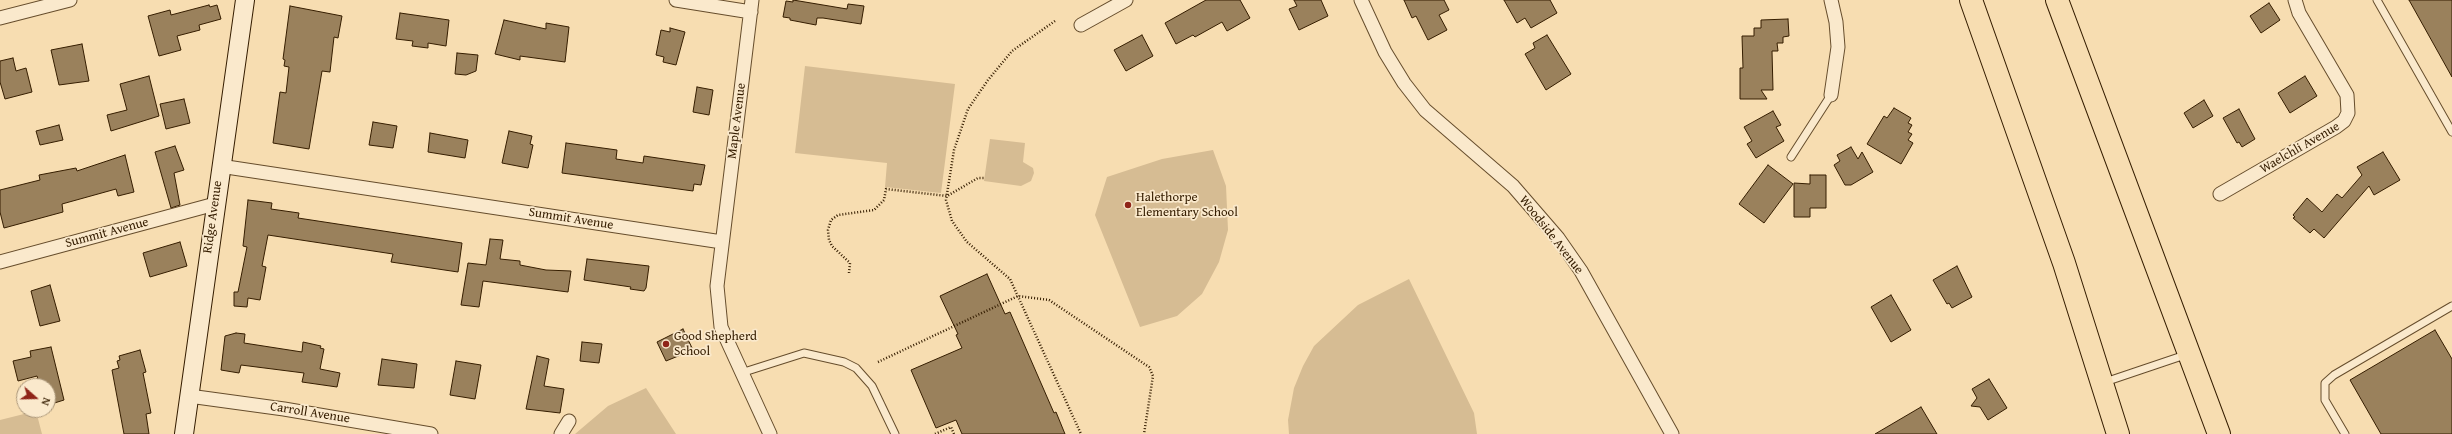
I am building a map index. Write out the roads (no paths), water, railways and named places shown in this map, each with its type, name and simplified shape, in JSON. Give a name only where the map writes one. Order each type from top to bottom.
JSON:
[{"type":"highway","points":[[1971,0],[2027,154],[2118,434]]},
{"type":"highway","points":[[2057,0],[2219,434]]},
{"type":"street","points":[[0,18],[40,4],[70,0]]},
{"type":"street","name":"Ridge Avenue","points":[[184,434],[220,166],[245,0]]},
{"type":"street","points":[[676,0],[751,6]]},
{"type":"street","points":[[1081,25],[1126,0]]},
{"type":"street","name":"Woodside Avenue","points":[[1361,0],[1385,52],[1404,83],[1425,110],[1512,186],[1558,238],[1581,271],[1672,434]]},
{"type":"street","points":[[1831,0],[1836,22],[1838,47],[1831,94]]},
{"type":"street","name":"Waelchli Avenue","points":[[2220,194],[2336,127],[2344,121],[2348,113],[2347,96],[2299,13],[2295,0]]},
{"type":"street","name":"Maple Avenue","points":[[722,242],[751,6]]},
{"type":"street","name":"Summit Avenue","points":[[220,166],[722,242]]},
{"type":"street","name":"Summit Avenue","points":[[0,262],[215,204]]},
{"type":"street","points":[[722,242],[716,286],[721,327],[770,434]]},
{"type":"street","name":"Carroll Avenue","points":[[189,396],[284,409],[431,434]]},
{"type":"street","points":[[561,434],[569,421]]},
{"type":"lane","points":[[2377,0],[2452,132]]},
{"type":"lane","points":[[1791,157],[1831,94]]},
{"type":"lane","points":[[2345,434],[2325,400],[2325,384],[2334,375],[2452,306]]},
{"type":"lane","points":[[741,373],[804,353],[844,362],[856,368],[872,386],[894,434]]},
{"type":"lane","points":[[2102,382],[2189,354]]},
{"type":"place","name":"Halethorpe Elementary School","points":[[1128,205]]},
{"type":"place","name":"Good Shepherd School","points":[[666,344]]}]
